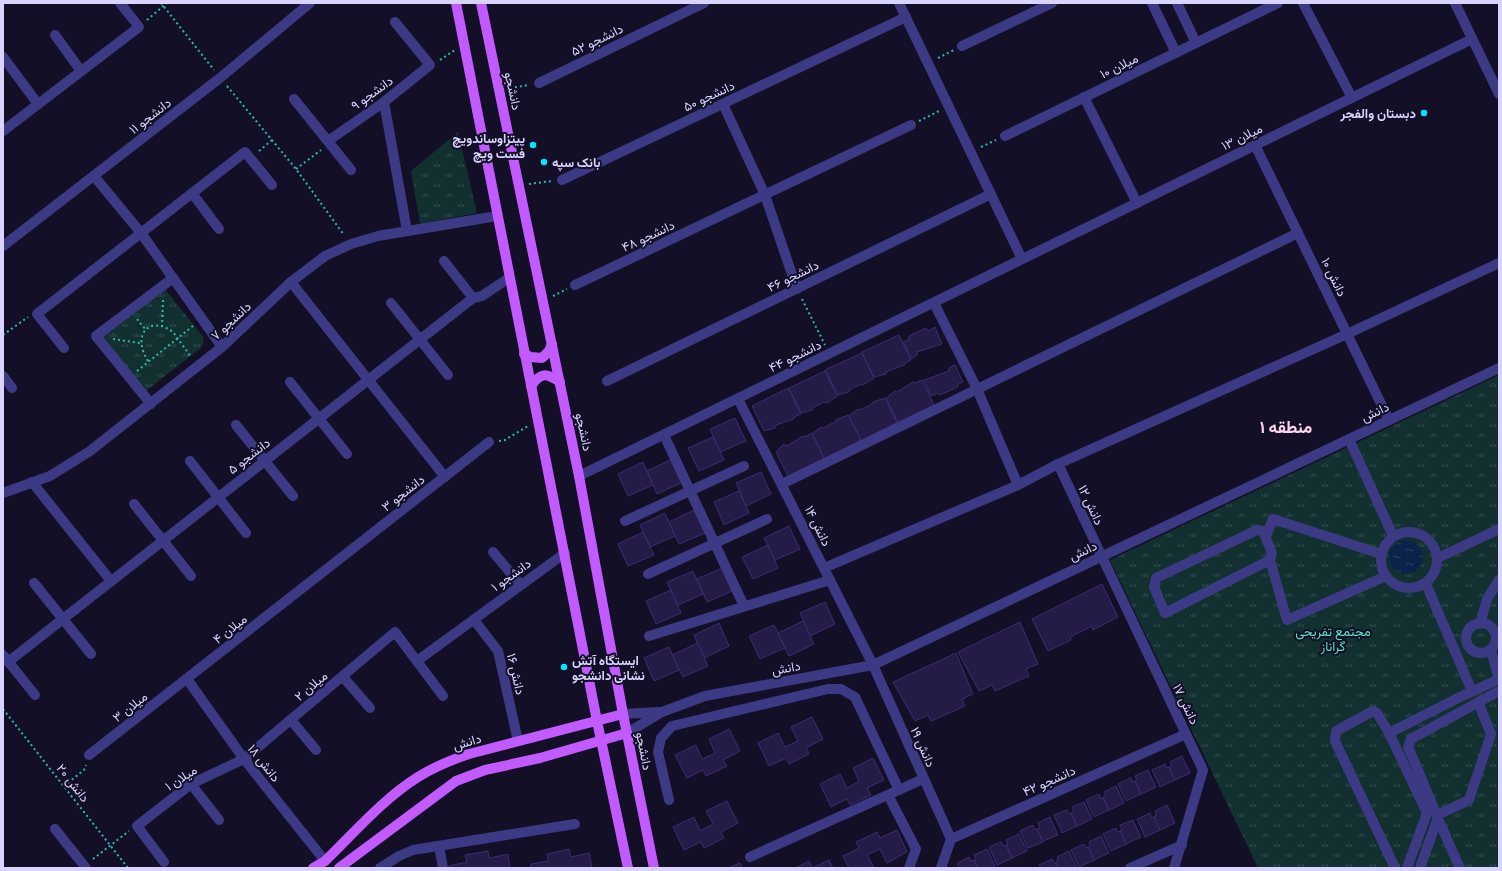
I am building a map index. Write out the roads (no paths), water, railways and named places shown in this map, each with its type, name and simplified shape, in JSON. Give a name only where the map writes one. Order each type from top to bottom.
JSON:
[{"type":"main road","points":[[456,3],[524,354],[565,553],[596,721],[628,868]]},
{"type":"main road","name":"دانشجو","points":[[481,3],[520,185],[579,476],[623,714],[654,868]]},
{"type":"main road","points":[[524,354],[531,357],[542,358],[549,351],[552,344]]},
{"type":"main road","points":[[531,386],[536,378],[543,375],[550,375],[560,382]]},
{"type":"main road","name":"دانش","points":[[313,868],[325,861],[395,793],[419,776],[450,760],[623,714]]},
{"type":"main road","name":"دانش","points":[[339,868],[456,781],[484,770],[540,758],[601,739],[627,733]]},
{"type":"street","points":[[3,131],[139,26],[120,3]]},
{"type":"street","name":"دانشجو ۵۲","points":[[539,83],[703,3]]},
{"type":"street","points":[[899,3],[1022,259]]},
{"type":"street","points":[[1152,3],[1176,53]]},
{"type":"street","points":[[1177,3],[1196,43]]},
{"type":"street","name":"میلان ۱۰","points":[[1005,136],[1278,3]]},
{"type":"street","points":[[1303,3],[1352,98]]},
{"type":"street","points":[[1455,3],[1499,94]]},
{"type":"street","points":[[962,46],[1045,4]]},
{"type":"street","name":"دانشجو ۱۱","points":[[3,246],[220,78],[304,5]]},
{"type":"street","name":"دانشجو ۵۰","points":[[562,180],[906,17]]},
{"type":"street","name":"دانشجو ۹","points":[[329,142],[384,102],[430,65],[395,22]]},
{"type":"street","points":[[55,35],[81,71]]},
{"type":"street","name":"میلان ۱۳","points":[[1022,259],[1472,39]]},
{"type":"street","points":[[3,57],[38,104]]},
{"type":"street","points":[[1084,97],[1137,203]]},
{"type":"street","points":[[294,99],[351,170]]},
{"type":"street","points":[[384,102],[407,231]]},
{"type":"street","points":[[723,104],[765,195],[797,289]]},
{"type":"street","name":"دانشجو ۴۸","points":[[575,285],[911,125]]},
{"type":"street","name":"دانش ۱۰","points":[[1255,145],[1389,420]]},
{"type":"street","points":[[64,348],[37,314],[245,152],[272,185]]},
{"type":"street","points":[[94,176],[141,233],[222,347]]},
{"type":"street","points":[[192,194],[219,229]]},
{"type":"street","name":"دانشجو ۴۶","points":[[606,382],[991,194]]},
{"type":"street","name":"دانشجو ۷","points":[[3,493],[50,476],[90,452],[222,347],[291,282],[325,256],[351,244],[378,236],[497,216]]},
{"type":"street","points":[[782,484],[1298,233]]},
{"type":"street","name":"دانشجو ۴۴","points":[[579,476],[1022,259]]},
{"type":"street","points":[[444,262],[473,298]]},
{"type":"street","points":[[824,568],[1018,485],[1058,464],[1347,334],[1499,263]]},
{"type":"street","points":[[151,404],[96,336],[172,278]]},
{"type":"street","name":"دانشجو ۵","points":[[6,658],[63,619],[473,298],[482,296],[509,278]]},
{"type":"street","points":[[291,282],[445,477]]},
{"type":"street","points":[[391,303],[448,375]]},
{"type":"street","points":[[934,303],[977,389],[1018,485]]},
{"type":"street","name":"دانش","points":[[627,733],[662,712],[705,696],[873,665],[1499,368]]},
{"type":"street","points":[[3,376],[12,388]]},
{"type":"street","points":[[290,382],[347,454]]},
{"type":"street","name":"دانش ۱۴","points":[[738,398],[873,665]]},
{"type":"street","points":[[236,425],[293,496]]},
{"type":"street","points":[[664,435],[744,606]]},
{"type":"street","points":[[1349,439],[1394,536]]},
{"type":"street","name":"دانشجو ۳","points":[[290,599],[489,442]]},
{"type":"street","points":[[190,461],[246,533]]},
{"type":"street","name":"دانش ۱۲","points":[[1058,464],[1101,557]]},
{"type":"street","points":[[625,520],[744,466]]},
{"type":"street","points":[[32,482],[111,581]]},
{"type":"street","points":[[134,504],[191,576]]},
{"type":"street","points":[[1266,536],[1273,518],[1381,554]]},
{"type":"street","points":[[648,574],[767,519]]},
{"type":"street","points":[[1438,558],[1499,529]]},
{"type":"street","points":[[1270,560],[1165,613],[1154,587],[1156,578],[1257,530],[1263,531],[1272,553],[1270,560],[1287,620],[1386,576]]},
{"type":"street","points":[[1403,532],[1422,534],[1430,540],[1436,548],[1438,558],[1437,568],[1433,577],[1426,584],[1409,588],[1400,587],[1386,576],[1382,569],[1381,554],[1384,547],[1394,536],[1403,532]]},
{"type":"street","points":[[493,552],[520,584]]},
{"type":"street","name":"دانشجو ۱","points":[[474,620],[520,584],[565,553]]},
{"type":"street","name":"دانش ۱۷","points":[[1101,557],[1203,770],[1174,868]]},
{"type":"street","points":[[649,636],[830,580]]},
{"type":"street","points":[[1480,624],[1487,599],[1499,580]]},
{"type":"street","points":[[34,582],[91,654]]},
{"type":"street","points":[[1426,584],[1470,682],[1472,691],[1464,696]]},
{"type":"street","name":"میلان ۴","points":[[187,679],[290,599]]},
{"type":"street","points":[[443,696],[417,661],[474,620]]},
{"type":"street","name":"دانش ۱۶","points":[[474,620],[498,651],[518,741]]},
{"type":"street","points":[[1389,733],[1499,679],[1491,650],[1495,642],[1494,633],[1488,626],[1480,624],[1475,625],[1468,632],[1466,642],[1476,652],[1482,653],[1491,650]]},
{"type":"street","name":"میلان ۲","points":[[244,759],[395,632],[417,661]]},
{"type":"street","points":[[6,658],[34,695]]},
{"type":"street","name":"دانش ۱۹","points":[[873,665],[951,839]]},
{"type":"street","points":[[343,677],[370,708]]},
{"type":"street","name":"میلان ۳","points":[[89,755],[187,679]]},
{"type":"street","name":"دانش ۱۸","points":[[187,679],[244,759],[325,861]]},
{"type":"street","points":[[669,800],[658,752],[661,738],[672,726],[828,689],[841,689],[855,698],[899,790]]},
{"type":"street","points":[[1460,868],[1437,818],[1408,747],[1408,743],[1411,739],[1499,691]]},
{"type":"street","points":[[1420,868],[1437,818],[1469,800],[1491,734],[1478,702]]},
{"type":"street","points":[[1395,868],[1334,741],[1336,731],[1374,711],[1377,713],[1389,733],[1426,814],[1407,868]]},
{"type":"street","name":"دانش","points":[[623,714],[662,712]]},
{"type":"street","points":[[291,720],[316,750]]},
{"type":"street","name":"دانشجو ۴۲","points":[[951,839],[1186,734]]},
{"type":"street","name":"میلان ۱","points":[[164,862],[136,826],[191,784],[244,759]]},
{"type":"street","points":[[750,857],[923,778]]},
{"type":"street","points":[[191,784],[219,820]]},
{"type":"street","points":[[888,795],[916,849],[908,867]]},
{"type":"street","points":[[380,868],[399,856],[413,850],[575,824]]},
{"type":"street","points":[[55,829],[84,867]]},
{"type":"street","points":[[941,868],[951,839]]},
{"type":"street","points":[[1130,868],[1182,845]]},
{"type":"street","points":[[439,846],[443,868]]},
{"type":"water","points":[[1409,540],[1418,545],[1422,550],[1422,564],[1418,569],[1413,573],[1403,574],[1399,573],[1390,564],[1389,554],[1390,550],[1399,541]]},
{"type":"place","name":"دبستان والفجر","points":[[1424,113]]},
{"type":"place","name":"پیتزاوساندویچ فست ویچ","points":[[533,145]]},
{"type":"place","name":"بانک سپه","points":[[544,162]]},
{"type":"place","name":"ایستگاه آتش نشانی دانشجو","points":[[564,667]]},
{"type":"district","name":"منطقه ۱","points":[[1286,427]]},
{"type":"park label","name":"مجتمع تفریحی گراناز","points":[[1333,638]]}]
